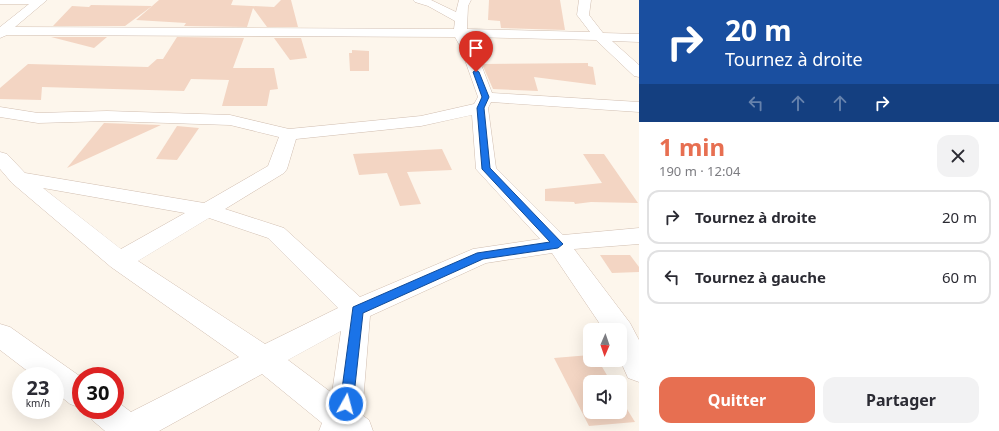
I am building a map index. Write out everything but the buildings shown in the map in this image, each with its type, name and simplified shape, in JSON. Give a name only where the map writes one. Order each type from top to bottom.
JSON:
[{"type":"street","points":[[0,1],[41,0]]},
{"type":"street","points":[[1,32],[41,0]]},
{"type":"street","points":[[419,0],[432,4],[461,19]]},
{"type":"street","points":[[465,0],[462,6],[460,34],[467,46],[483,102],[486,169],[558,244],[615,323]]},
{"type":"street","points":[[585,0],[584,15],[599,36],[639,72]]},
{"type":"street","points":[[1,32],[460,34],[639,38]]},
{"type":"street","points":[[0,112],[38,118],[107,116],[230,120],[289,134],[421,121],[483,102],[639,107]]},
{"type":"street","points":[[120,261],[277,169],[289,134]]},
{"type":"street","points":[[0,158],[18,178],[120,261],[264,359],[346,427]]},
{"type":"street","points":[[18,178],[207,210],[276,233],[357,310]]},
{"type":"street","points":[[114,419],[129,431],[357,310],[481,255],[558,244],[639,236]]},
{"type":"street","points":[[346,427],[357,310]]},
{"type":"street","points":[[0,335],[72,387]]},
{"type":"street","points":[[627,344],[639,368]]},
{"type":"route","points":[[346,404],[357,310],[481,255],[558,244],[486,169],[480,108],[486,97],[476,72]]}]
